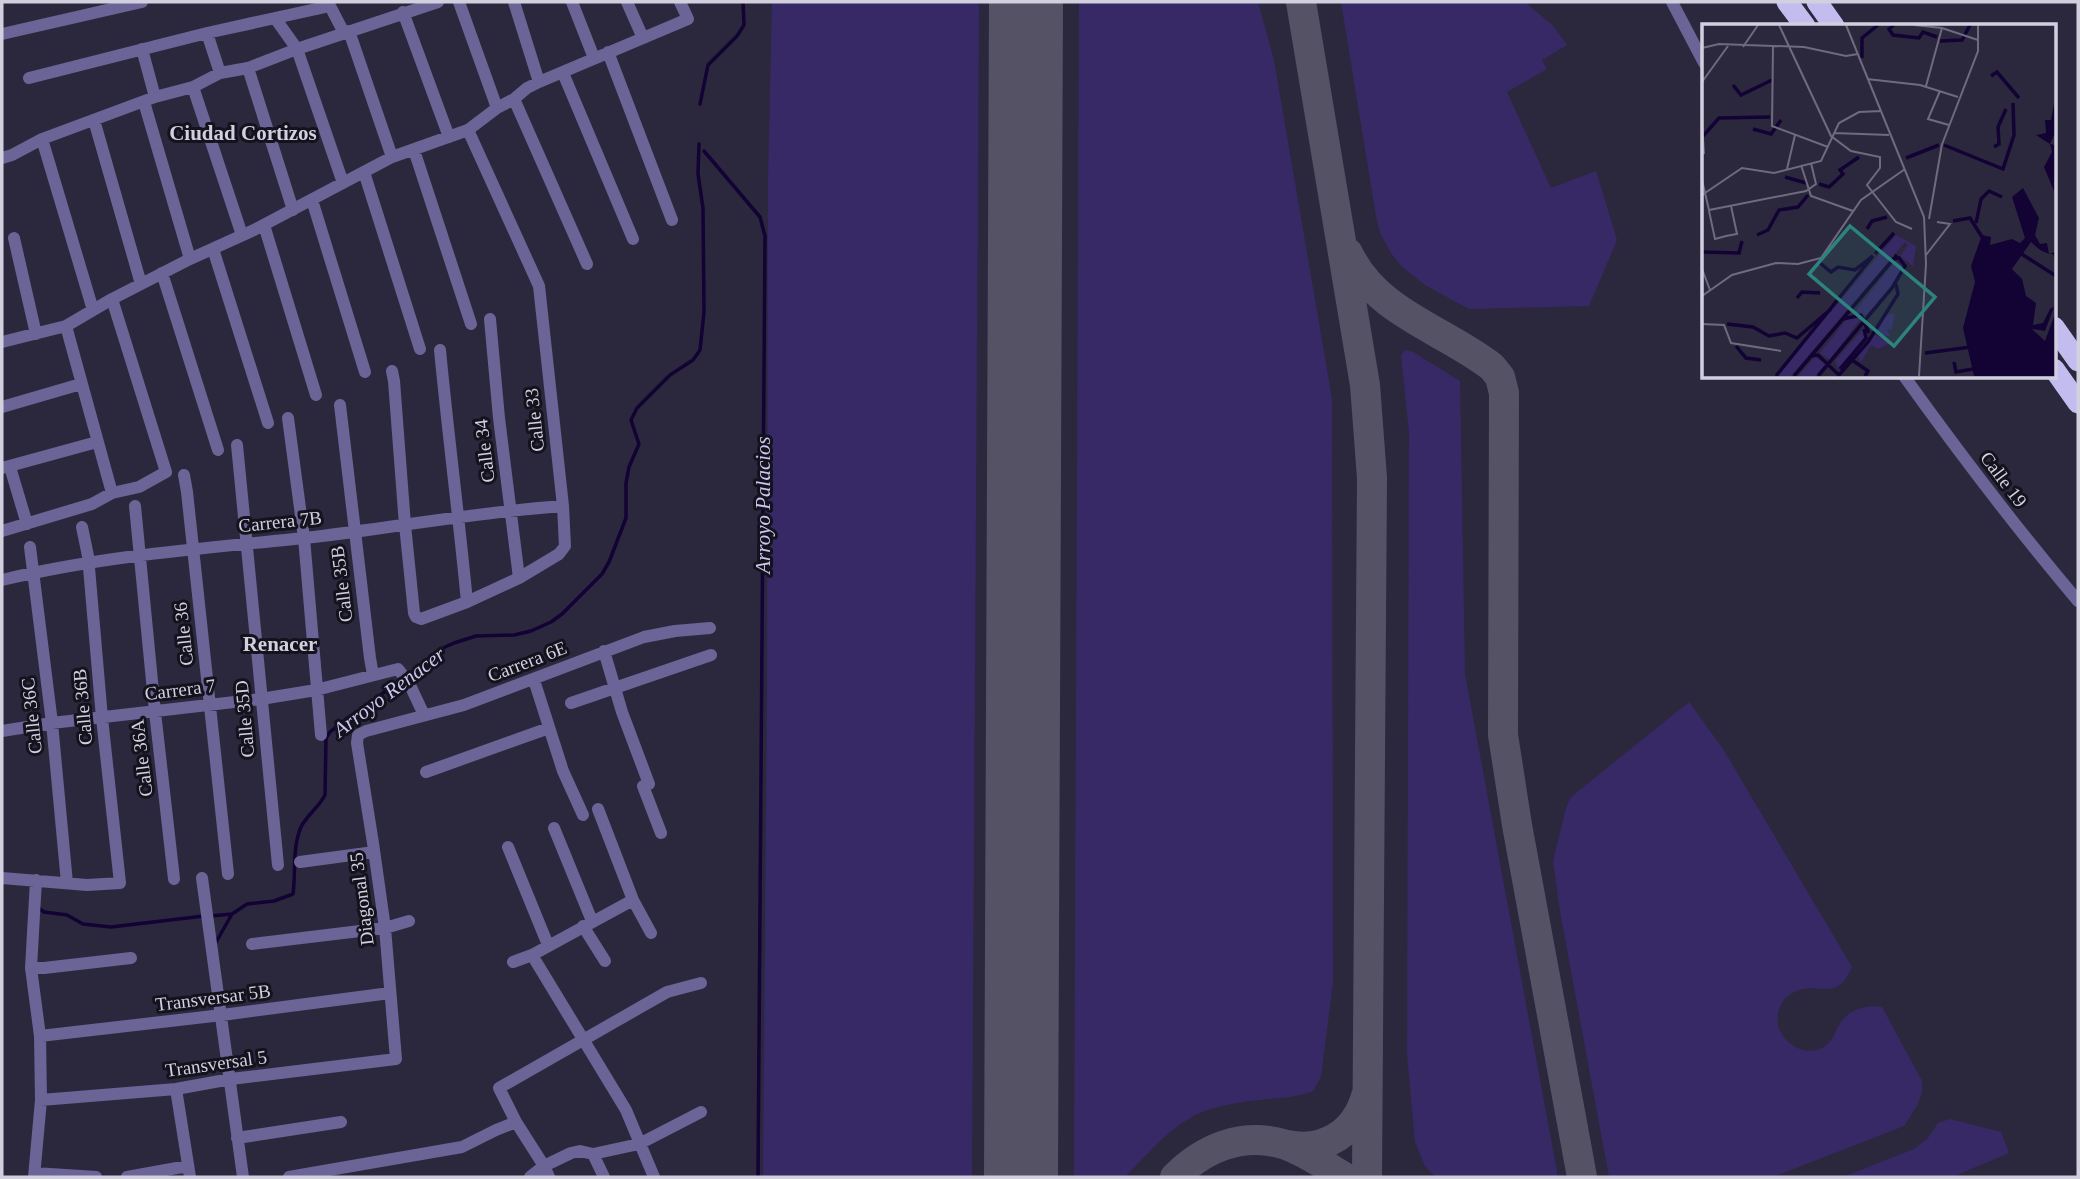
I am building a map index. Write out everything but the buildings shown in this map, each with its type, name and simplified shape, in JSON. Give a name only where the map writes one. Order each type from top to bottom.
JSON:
[{"type":"highway","points":[[1787,2],[1804,24]]},
{"type":"highway","points":[[1816,2],[1833,24]]},
{"type":"highway","points":[[2056,330],[2078,361]]},
{"type":"highway","points":[[2056,372],[2078,402]]},
{"type":"street","points":[[2,34],[142,2]]},
{"type":"street","points":[[2,158],[42,139],[193,87],[220,73],[248,68],[438,2]]},
{"type":"street","points":[[459,2],[497,108]]},
{"type":"street","points":[[514,2],[539,82]]},
{"type":"street","points":[[572,2],[594,58]]},
{"type":"street","points":[[627,2],[643,38]]},
{"type":"street","points":[[2,342],[66,326],[162,273],[264,225],[392,157],[468,130],[527,88],[688,19],[680,2]]},
{"type":"street","points":[[1672,2],[1702,59]]},
{"type":"street","points":[[29,78],[207,33],[330,6],[346,32],[392,157]]},
{"type":"street","points":[[403,12],[449,137]]},
{"type":"street","points":[[275,18],[297,49],[344,183]]},
{"type":"street","points":[[207,33],[220,73]]},
{"type":"street","points":[[142,49],[150,100],[190,259]]},
{"type":"street","points":[[608,52],[671,220]]},
{"type":"street","points":[[248,68],[293,209]]},
{"type":"street","points":[[563,73],[633,239]]},
{"type":"street","points":[[193,87],[242,235]]},
{"type":"street","points":[[514,99],[587,264]]},
{"type":"street","points":[[94,120],[141,284]]},
{"type":"street","name":"Calle 33","points":[[468,130],[539,286],[565,546],[563,550],[519,578]]},
{"type":"street","points":[[42,139],[93,310]]},
{"type":"street","points":[[414,150],[471,324]]},
{"type":"street","points":[[364,172],[420,349]]},
{"type":"street","points":[[312,200],[366,372]]},
{"type":"street","points":[[264,225],[316,395]]},
{"type":"street","points":[[14,238],[36,334]]},
{"type":"street","points":[[213,249],[268,423]]},
{"type":"street","points":[[162,273],[218,450]]},
{"type":"street","points":[[2,531],[92,505],[112,494],[139,487],[166,472],[112,299]]},
{"type":"street","name":"Calle 34","points":[[490,319],[519,578]]},
{"type":"street","points":[[66,326],[112,494]]},
{"type":"street","points":[[440,350],[467,602]]},
{"type":"street","points":[[392,371],[416,617],[421,619],[467,602],[519,578]]},
{"type":"street","name":"Calle 19","points":[[1906,378],[2028,543],[2078,600]]},
{"type":"street","points":[[2,407],[81,384]]},
{"type":"street","name":"Calle 35B","points":[[340,405],[373,675]]},
{"type":"street","points":[[288,418],[304,538],[321,735]]},
{"type":"street","points":[[27,524],[6,468],[97,442]]},
{"type":"street","name":"Calle 35D","points":[[237,444],[278,865]]},
{"type":"street","name":"Calle 36","points":[[184,475],[228,874]]},
{"type":"street","name":"Calle 36A","points":[[135,506],[174,879]]},
{"type":"street","name":"Carrera 7B","points":[[2,580],[35,572],[140,556],[354,532],[510,510],[563,506]]},
{"type":"street","name":"Calle 36B","points":[[67,883],[120,883],[89,563],[82,527]]},
{"type":"street","name":"Calle 36C","points":[[30,547],[52,723],[67,883]]},
{"type":"street","name":"Carrera 6E","points":[[358,735],[464,705],[644,637],[710,628]]},
{"type":"street","points":[[604,651],[661,833]]},
{"type":"street","points":[[571,702],[711,655]]},
{"type":"street","name":"Carrera 7","points":[[2,731],[261,699],[316,690],[398,669],[406,678],[424,715]]},
{"type":"street","points":[[534,680],[563,771],[583,815]]},
{"type":"street","points":[[426,772],[549,728]]},
{"type":"street","name":"Diagonal 35","points":[[358,735],[385,928],[396,1059]]},
{"type":"street","points":[[598,809],[633,900],[651,933]]},
{"type":"street","points":[[554,828],[588,923],[605,961]]},
{"type":"street","points":[[508,847],[548,945]]},
{"type":"street","points":[[300,862],[374,852]]},
{"type":"street","points":[[2,878],[67,883]]},
{"type":"street","points":[[202,878],[243,1177]]},
{"type":"street","points":[[36,880],[31,968],[40,1036],[41,1100],[34,1175],[96,1177]]},
{"type":"street","points":[[513,962],[532,955],[633,900]]},
{"type":"street","points":[[252,944],[385,928],[409,921]]},
{"type":"street","points":[[532,955],[626,1110],[653,1177]]},
{"type":"street","points":[[31,968],[131,958]]},
{"type":"street","points":[[547,1171],[516,1122],[499,1088],[667,992],[701,982]]},
{"type":"street","name":"Transversar 5B","points":[[40,1036],[222,1016],[390,993]]},
{"type":"street","name":"Transversal 5","points":[[41,1100],[176,1089],[231,1079],[396,1059]]},
{"type":"street","points":[[127,1177],[189,1172],[176,1089]]},
{"type":"street","points":[[530,1177],[547,1171],[571,1153],[580,1151],[593,1154],[639,1144],[701,1112]]},
{"type":"street","points":[[237,1138],[341,1122]]},
{"type":"street","points":[[289,1177],[359,1171],[462,1147],[516,1122]]},
{"type":"street","points":[[593,1154],[604,1177]]},
{"type":"shaded area","points":[[772,2],[979,2],[972,1177],[763,1177],[768,179]]},
{"type":"shaded area","points":[[1079,2],[1258,2],[1274,60],[1332,399],[1333,982],[1321,1077],[1313,1091],[1304,1094],[1236,1103],[1196,1115],[1164,1138],[1125,1177],[1075,1177],[1074,1174]]},
{"type":"shaded area","points":[[1341,2],[1525,2],[1553,26],[1567,45],[1542,60],[1547,69],[1507,92],[1551,188],[1596,171],[1617,240],[1589,306],[1469,309],[1425,285],[1402,267],[1380,233],[1376,216]]},
{"type":"shaded area","points":[[1405,350],[1413,352],[1460,381],[1465,674],[1558,1177],[1436,1177],[1425,1166],[1415,1142],[1407,1054],[1409,432],[1401,355]]},
{"type":"shaded area","points":[[1689,702],[1723,749],[1852,967],[1839,986],[1808,988],[1789,995],[1780,1006],[1778,1015],[1782,1035],[1798,1048],[1817,1050],[1829,1043],[1839,1025],[1852,1012],[1869,1006],[1882,1007],[1922,1081],[1922,1092],[1917,1106],[1904,1126],[1773,1177],[1609,1177],[1560,911],[1553,861],[1571,797]]},
{"type":"shaded area","points":[[1950,1119],[2001,1132],[2009,1153],[1952,1177],[1843,1177],[1914,1149],[1928,1138],[1938,1123]]},
{"type":"waterway","name":"Arroyo Palacios","points":[[700,104],[708,65],[737,36],[744,25],[743,2]]},
{"type":"waterway","name":"Arroyo Renacer","points":[[211,916],[232,914],[247,904],[274,901],[293,894],[298,835],[325,795],[326,738],[330,732],[411,675],[445,647],[476,636],[514,635],[531,631],[551,622],[602,574],[626,518],[626,483],[629,467],[639,444],[631,420],[637,408],[670,375],[693,360],[700,350],[704,312],[699,144]]},
{"type":"waterway","name":"Arroyo Palacios","points":[[704,151],[760,217],[765,236],[758,1177]]},
{"type":"waterway","name":"Arroyo Renacer","points":[[37,907],[44,912],[67,915],[83,924],[111,927],[204,916]]},
{"type":"waterway","points":[[215,944],[232,914]]},
{"type":"taxiway","points":[[1301,2],[1365,385],[1372,478],[1367,1177]]},
{"type":"taxiway","points":[[1348,253],[1360,274],[1375,291],[1412,318],[1492,367],[1500,377],[1504,393],[1503,735],[1582,1177]]},
{"type":"taxiway","points":[[1287,1145],[1314,1146],[1337,1137],[1355,1120],[1366,1096]]},
{"type":"taxiway","points":[[1175,1177],[1211,1151],[1224,1145],[1253,1140],[1291,1147],[1344,1177]]},
{"type":"runway","points":[[1021,1177],[1026,2]]},
{"type":"district","name":"Ciudad Cortizos","points":[[243,133]]},
{"type":"district","name":"Renacer","points":[[280,644]]}]
